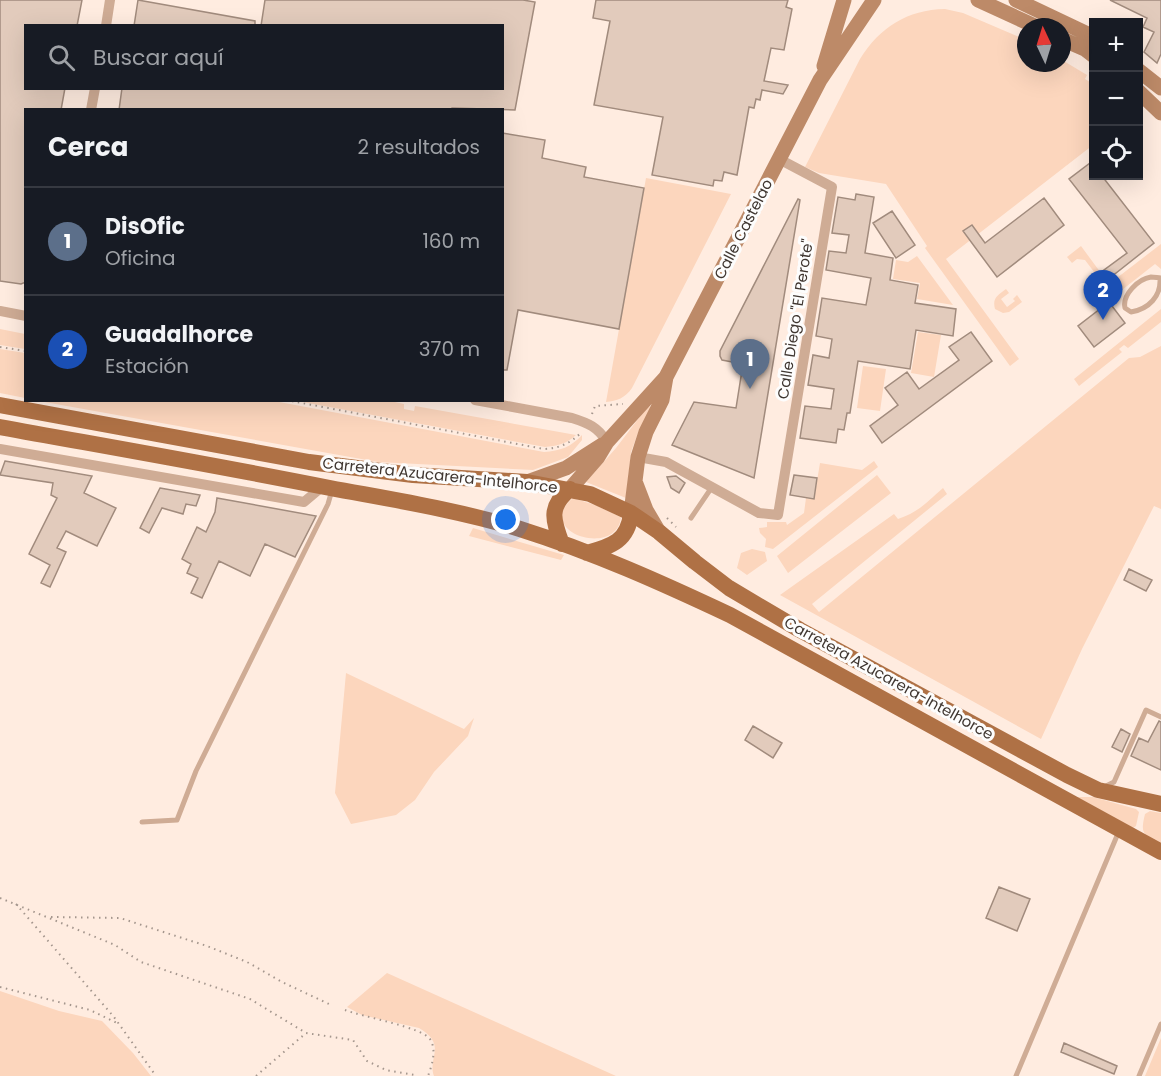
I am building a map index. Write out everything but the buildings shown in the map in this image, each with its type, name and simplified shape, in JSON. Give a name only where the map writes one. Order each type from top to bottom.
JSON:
[{"type":"main road","points":[[832,0],[839,16]]},
{"type":"main road","name":"Calle Castelao","points":[[820,80],[844,0]]},
{"type":"main road","name":"Calle Castelao","points":[[570,489],[598,458],[607,442],[666,377],[820,80],[874,0]]},
{"type":"main road","points":[[978,0],[1017,18]]},
{"type":"main road","points":[[1016,0],[1089,35]]},
{"type":"main road","points":[[1071,43],[1089,52]]},
{"type":"main road","points":[[1141,72],[1161,88]]},
{"type":"main road","points":[[1143,96],[1161,113]]},
{"type":"main road","name":"Calle Castelao","points":[[631,513],[638,457],[646,432],[662,400],[666,377]]},
{"type":"main road","name":"Carretera Azucarera-Intelhorce","points":[[0,405],[330,465],[413,475],[527,482],[590,494],[662,524],[695,562],[729,588],[800,630],[1098,790],[1160,803]]},
{"type":"main road","name":"Carretera Azucarera-Intelhorce","points":[[0,427],[399,500],[469,515],[520,529],[587,553],[657,581],[730,615],[1161,852]]},
{"type":"main road","points":[[527,482],[566,468],[607,442]]},
{"type":"main road","points":[[635,481],[646,510],[662,524]]},
{"type":"main road","points":[[562,544],[554,517],[557,503],[570,489]]},
{"type":"main road","points":[[587,553],[617,542],[626,533],[631,513]]},
{"type":"street","points":[[106,24],[111,0]]},
{"type":"street","points":[[91,108],[95,90]]},
{"type":"street","name":"Calle Diego \"El Perote\"","points":[[712,487],[759,513],[778,515],[832,187],[779,159]]},
{"type":"street","points":[[0,311],[24,316]]},
{"type":"street","points":[[486,402],[587,422],[597,429],[607,442]]},
{"type":"street","name":"Carretera Azucarera-Intelhorce","points":[[1,452],[304,502],[328,487]]},
{"type":"street","points":[[638,457],[666,462],[712,487]]},
{"type":"lane","points":[[1161,279],[1161,290],[1157,297],[1138,311],[1131,312],[1125,308],[1126,294],[1144,280],[1161,279]]},
{"type":"lane","points":[[142,822],[177,820],[196,771],[328,504],[328,487]]},
{"type":"lane","points":[[691,518],[712,487]]},
{"type":"lane","points":[[1098,790],[1114,782],[1146,710],[1161,717]]},
{"type":"lane","points":[[1016,1076],[1119,829]]},
{"type":"lane","points":[[1139,1076],[1161,1024]]},
{"type":"path","points":[[0,346],[24,351]]},
{"type":"path","points":[[297,402],[544,449],[558,448],[572,442],[582,432],[596,406],[623,404]]},
{"type":"path","points":[[662,524],[682,532]]},
{"type":"path","points":[[0,898],[115,945],[141,962],[250,999],[306,1033],[353,1040],[367,1061],[386,1070],[415,1076]]},
{"type":"path","points":[[16,903],[119,1024],[156,1076]]},
{"type":"path","points":[[48,918],[120,918],[207,946],[247,963],[329,1004]]},
{"type":"path","points":[[0,987],[90,1010],[119,1024]]},
{"type":"path","points":[[345,1010],[385,1023],[416,1029],[430,1039],[434,1054],[428,1076]]},
{"type":"path","points":[[256,1076],[306,1033]]},
{"type":"shaded area","points":[[945,9],[963,13],[1017,36],[1017,72],[1071,72],[1071,65],[1087,75],[1085,79],[1089,82],[1089,148],[946,259],[1019,359],[1010,366],[925,248],[927,246],[886,184],[819,173],[805,167],[860,59],[876,38],[896,22],[931,10]]},
{"type":"shaded area","points":[[646,178],[731,194],[632,388],[620,398],[606,402]]},
{"type":"shaded area","points":[[1161,244],[1161,269],[1155,264],[1113,297],[1085,260],[1077,259],[1072,263],[1067,257],[1081,246],[1109,284]]},
{"type":"shaded area","points":[[917,256],[953,305],[917,299],[920,283],[893,279],[896,260],[908,262]]},
{"type":"shaded area","points":[[1006,289],[1009,293],[1001,299],[1007,307],[1015,301],[1013,299],[1017,295],[1022,302],[1009,312],[1003,313],[995,309],[994,302],[998,295]]},
{"type":"shaded area","points":[[1161,309],[1161,322],[1128,348],[1124,345],[1119,349],[1122,352],[1079,386],[1074,379]]},
{"type":"shaded area","points":[[0,329],[24,334],[24,349],[0,345]]},
{"type":"shaded area","points":[[918,332],[941,335],[934,377],[911,373]]},
{"type":"shaded area","points":[[1161,346],[1161,509],[1154,506],[1082,649],[1041,739],[780,595],[894,514],[898,519],[912,513],[943,488],[947,494],[812,604],[819,612],[1129,358],[1140,357]]},
{"type":"shaded area","points":[[0,349],[24,353],[24,398],[0,393]]},
{"type":"shaded area","points":[[863,366],[886,369],[880,411],[857,408]]},
{"type":"shaded area","points":[[45,402],[279,402],[544,452],[565,448],[582,435],[582,440],[568,457],[533,470],[378,462]]},
{"type":"shaded area","points":[[302,402],[395,402],[404,404],[404,409],[414,411],[415,406],[576,435],[569,441],[545,447]]},
{"type":"shaded area","points":[[648,406],[651,407],[631,452],[626,498],[586,482],[616,448]]},
{"type":"shaded area","points":[[874,461],[878,467],[773,549],[765,547],[766,539],[760,533],[759,528],[767,527],[767,522],[786,522],[787,525],[804,513],[806,498],[814,499],[820,463],[862,470]]},
{"type":"shaded area","points":[[877,475],[891,493],[788,573],[777,556]]},
{"type":"shaded area","points":[[573,498],[621,517],[616,530],[606,537],[593,538],[580,536],[569,530],[563,521],[563,510]]},
{"type":"shaded area","points":[[473,528],[564,555],[561,560],[469,536]]},
{"type":"shaded area","points":[[752,549],[765,552],[767,561],[747,575],[737,568],[741,553]]},
{"type":"shaded area","points":[[346,673],[464,729],[474,718],[468,736],[434,772],[415,800],[396,815],[351,824],[335,793]]},
{"type":"shaded area","points":[[1077,797],[1093,797],[1136,809],[1139,812],[1136,826],[1133,828]]},
{"type":"shaded area","points":[[1150,811],[1161,813],[1161,844],[1143,830],[1145,814]]},
{"type":"shaded area","points":[[387,973],[616,1076],[434,1076],[435,1046],[428,1034],[419,1028],[362,1015],[347,1007]]},
{"type":"shaded area","points":[[0,991],[59,1011],[102,1021],[133,1053],[151,1076],[0,1076]]},
{"type":"shaded area","points":[[1161,1038],[1161,1076],[1145,1076]]},
{"type":"place","name":"Guadalhorce","points":[[1103,320]]},
{"type":"place","name":"DisOfic","points":[[750,389]]}]
